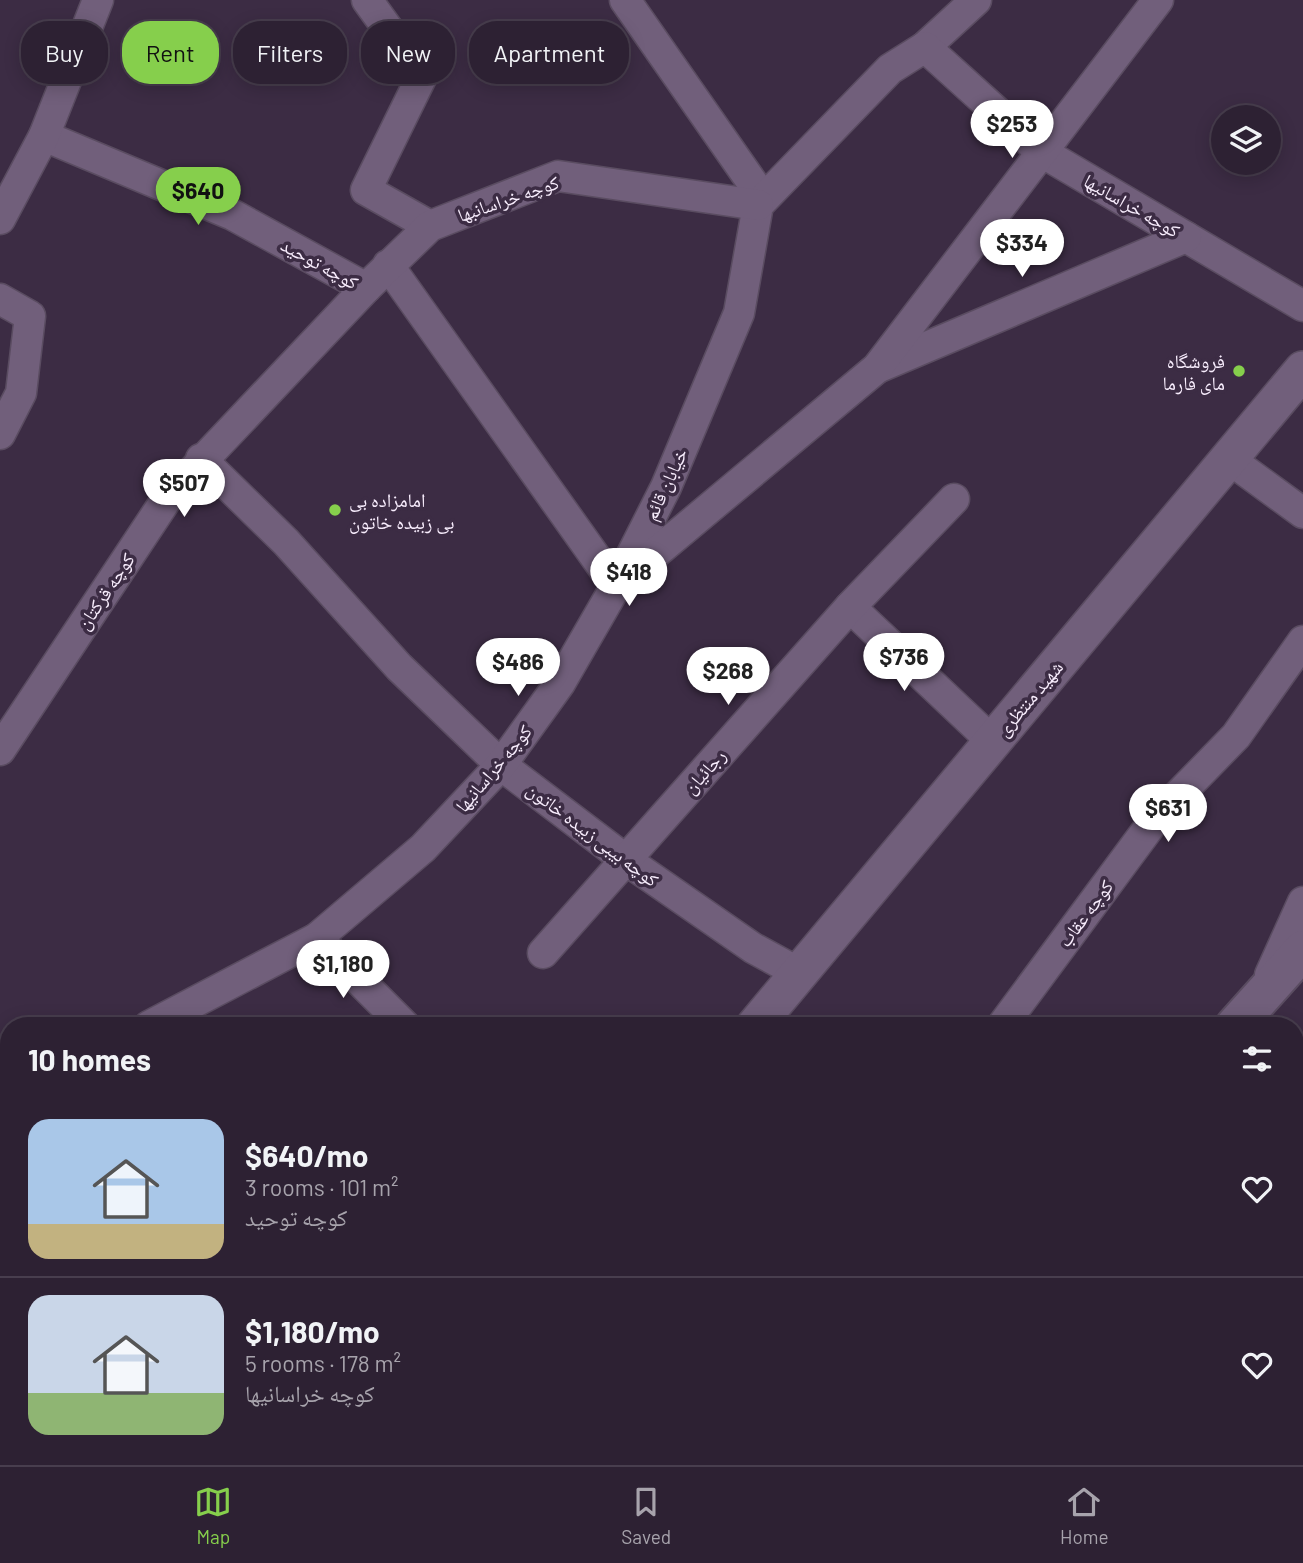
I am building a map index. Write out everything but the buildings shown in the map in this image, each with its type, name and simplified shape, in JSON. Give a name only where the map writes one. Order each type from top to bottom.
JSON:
[{"type":"main road","points":[[1242,1017],[1303,950]]},
{"type":"street","points":[[4,200],[44,136],[98,0]]},
{"type":"street","points":[[367,0],[422,76],[366,190],[430,226]]},
{"type":"street","points":[[625,0],[760,201],[890,69],[925,47],[976,0]]},
{"type":"street","points":[[877,368],[1040,151],[1158,0]]},
{"type":"street","name":"کوچه خراسانیها","points":[[925,47],[1040,151],[1303,306]]},
{"type":"street","name":"کوچه توحید","points":[[44,136],[233,215],[366,288]]},
{"type":"street","name":"کوچه خراسانبها","points":[[366,288],[430,226],[558,176],[760,201]]},
{"type":"street","name":"خیابان قائم","points":[[616,586],[666,487],[739,313],[760,201]]},
{"type":"street","points":[[877,368],[1186,237]]},
{"type":"street","points":[[388,265],[616,586]]},
{"type":"street","name":"کوچه قرکتان","points":[[0,750],[168,497],[201,459],[366,288]]},
{"type":"street","points":[[0,299],[30,316],[21,393],[0,434]]},
{"type":"street","name":"کوچه خراسانیها","points":[[166,1017],[317,938],[422,848],[501,765],[560,682],[616,586],[877,368]]},
{"type":"street","name":"شهید منتظری","points":[[762,1017],[1303,370]]},
{"type":"street","name":"کوچه بیبی زبیده خاتون","points":[[201,459],[286,542],[399,667],[501,765],[626,860],[753,948],[799,973]]},
{"type":"street","points":[[1229,459],[1303,513]]},
{"type":"street","name":"رجائیان","points":[[543,953],[850,607],[954,499]]},
{"type":"street","points":[[850,607],[993,742]]},
{"type":"street","name":"کوچه عقاب","points":[[1009,1017],[1156,818],[1236,736],[1303,641]]},
{"type":"street","points":[[1260,998],[1303,902]]},
{"type":"street","points":[[317,938],[396,1017]]},
{"type":"place","name":"فروشگاه مای فارما","points":[[1239,371]]},
{"type":"place","name":"امامزاده بی بی زبیده خاتون","points":[[335,510]]}]
